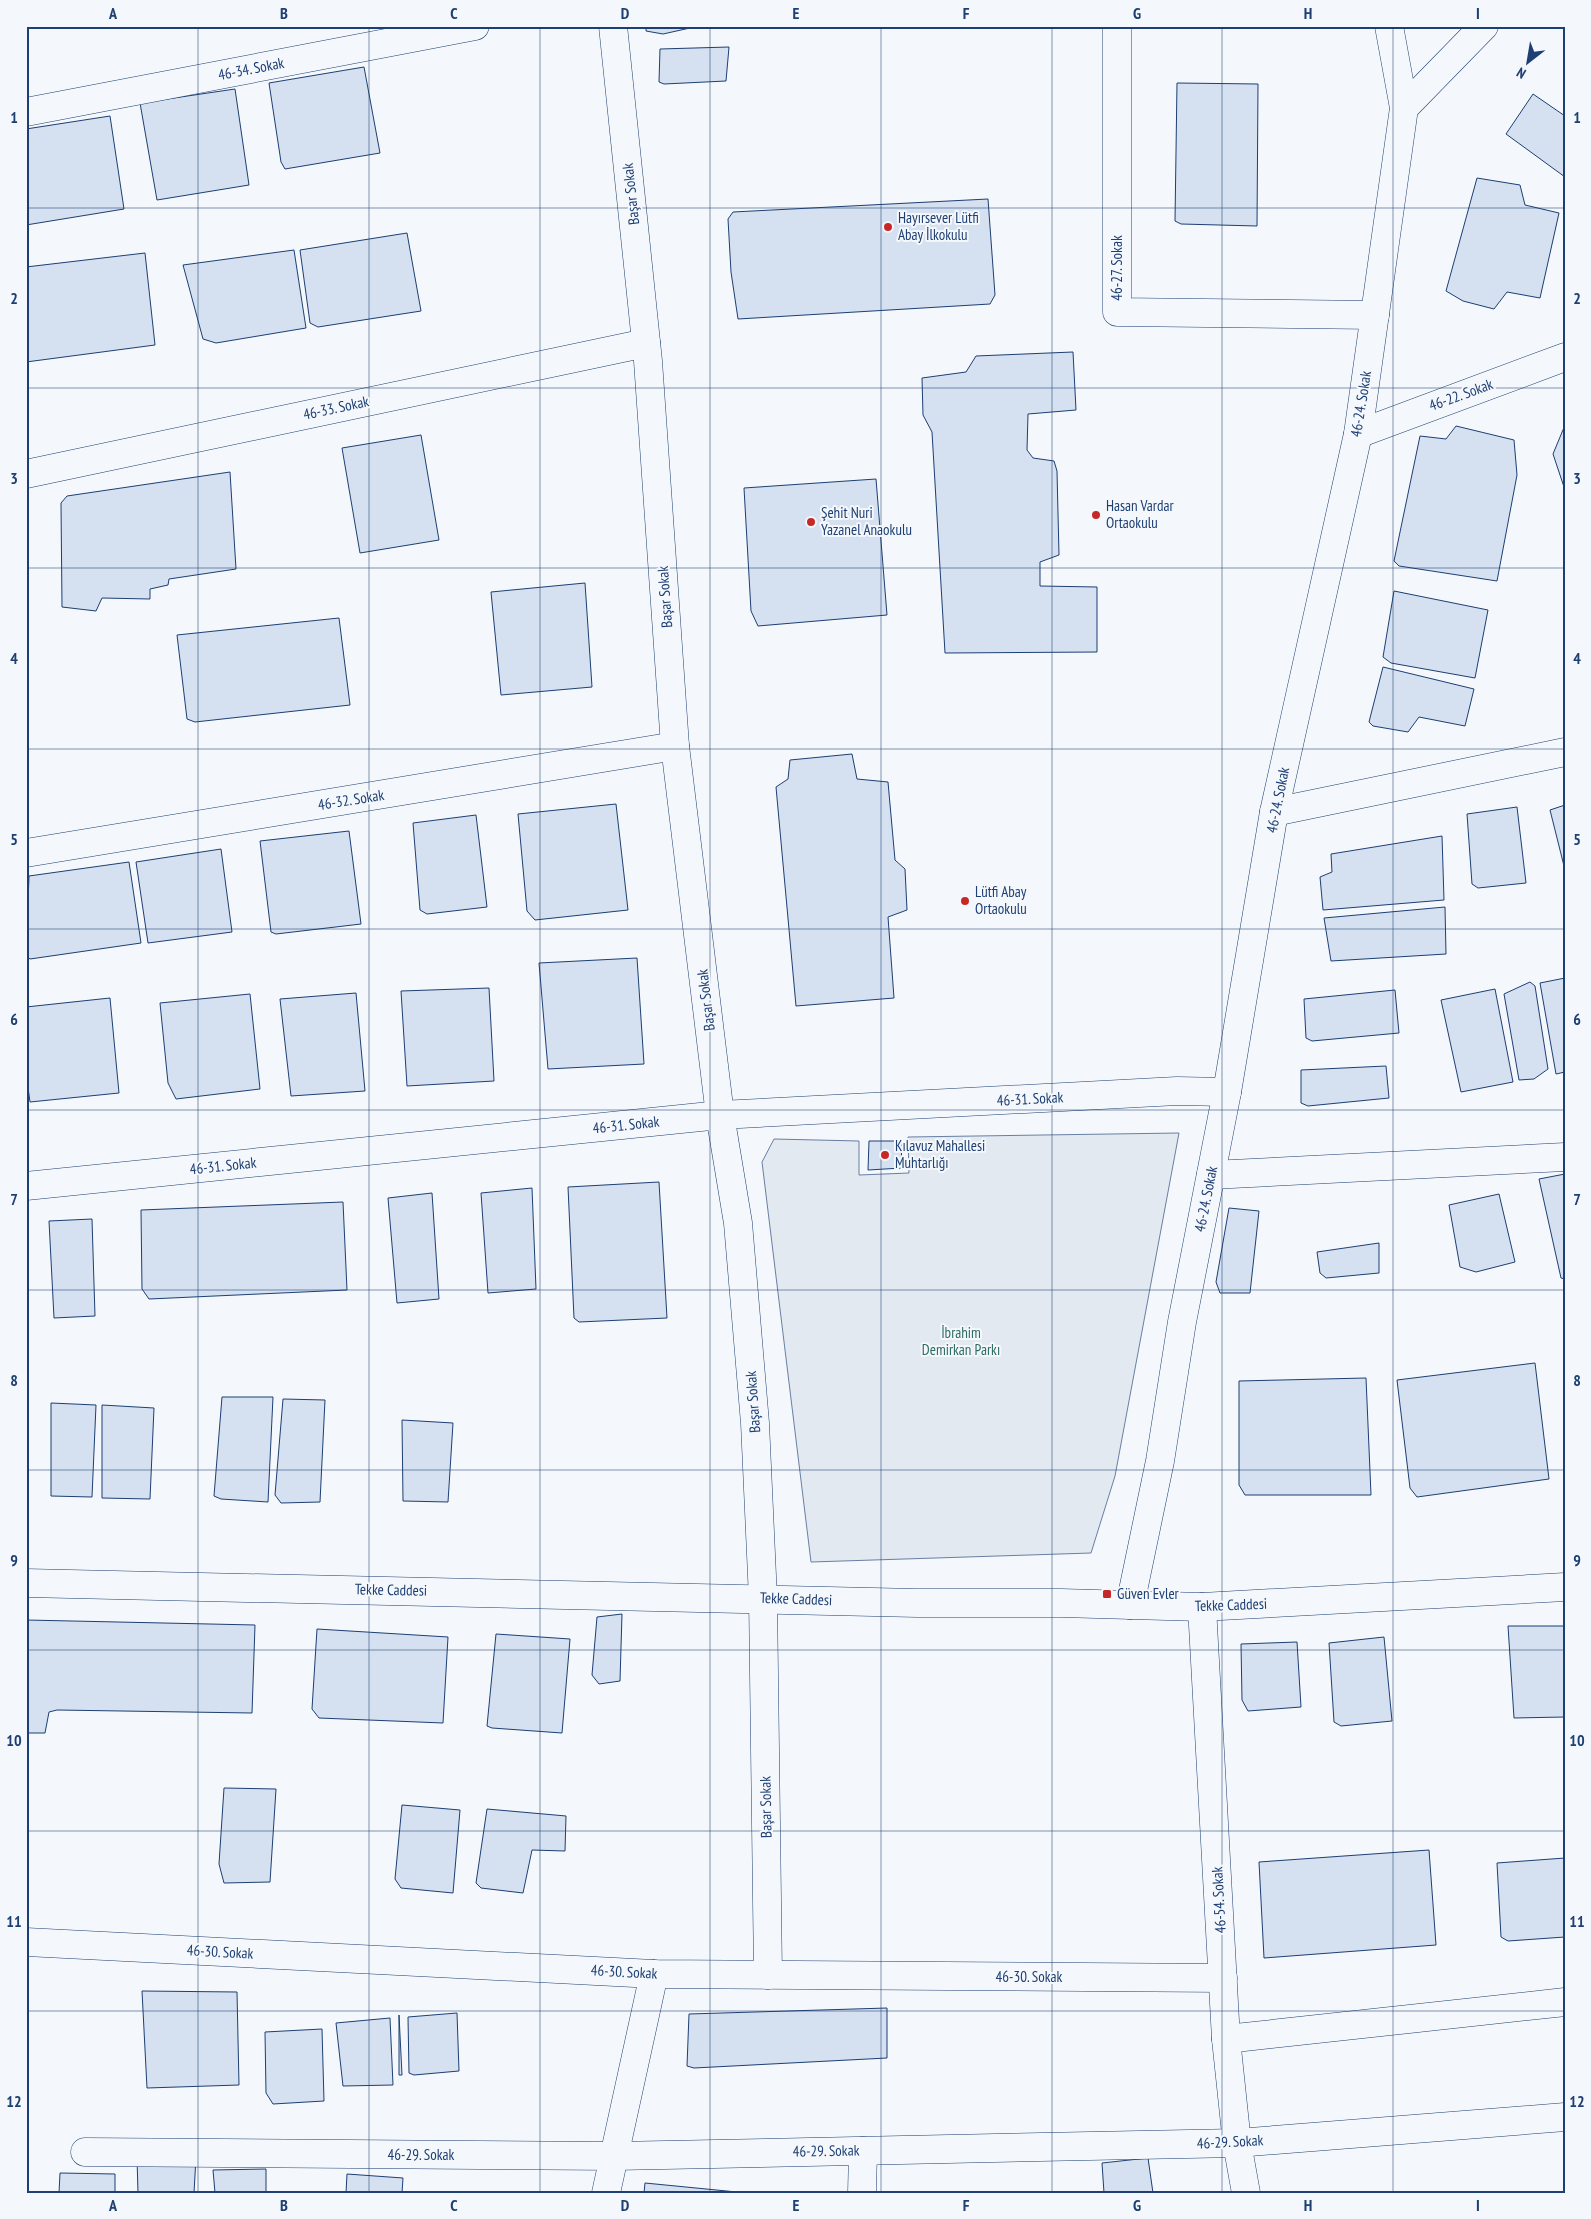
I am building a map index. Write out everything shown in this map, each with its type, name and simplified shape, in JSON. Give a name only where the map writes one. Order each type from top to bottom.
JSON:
[{"type":"street","name":"46-34. Sokak","points":[[26,112],[475,26]]},
{"type":"street","name":"Başar Sokak","points":[[613,26],[646,343],[675,746],[720,1115],[739,1233],[755,1423],[763,1598],[768,1975]]},
{"type":"street","name":"46-27. Sokak","points":[[1117,26],[1117,312],[1375,315]]},
{"type":"street","name":"46-24. Sokak","points":[[1130,1605],[1160,1461],[1182,1322],[1227,1092],[1274,812],[1358,434],[1404,108],[1389,26]]},
{"type":"street","points":[[1404,108],[1484,26]]},
{"type":"street","name":"46-33. Sokak","points":[[26,474],[646,343]]},
{"type":"street","name":"46-22. Sokak","points":[[1358,434],[1565,357]]},
{"type":"street","name":"46-32. Sokak","points":[[26,853],[675,746]]},
{"type":"street","points":[[1274,812],[1565,752]]},
{"type":"street","name":"46-31. Sokak","points":[[26,1186],[720,1115],[1177,1091],[1227,1092]]},
{"type":"street","points":[[1211,1175],[1565,1157]]},
{"type":"street","name":"Tekke Caddesi","points":[[26,1583],[763,1598],[917,1604],[1202,1607],[1565,1587]]},
{"type":"street","name":"46-54. Sokak","points":[[1202,1607],[1226,2038],[1237,2143],[1246,2193]]},
{"type":"street","name":"46-30. Sokak","points":[[26,1942],[654,1974],[1223,1978]]},
{"type":"street","points":[[606,2193],[654,1974]]},
{"type":"street","points":[[1226,2038],[1565,2002]]},
{"type":"street","name":"46-29. Sokak","points":[[85,2152],[615,2156],[1237,2143],[1565,2117]]},
{"type":"street","points":[[862,2193],[863,2151]]},
{"type":"green space","name":"İbrahim Demirkan Parkı","points":[[1179,1133],[1115,1476],[1091,1553],[811,1562],[762,1162],[774,1139],[859,1141],[859,1175],[909,1173],[908,1137]]},
{"type":"building","points":[[646,26],[699,26],[663,34],[646,31]]},
{"type":"building","points":[[729,47],[726,81],[664,84],[659,82],[660,49]]},
{"type":"building","points":[[364,67],[380,153],[285,169],[281,162],[269,83]]},
{"type":"building","points":[[1177,83],[1258,84],[1257,226],[1181,224],[1175,221]]},
{"type":"building","points":[[235,89],[249,185],[157,200],[140,103]]},
{"type":"building","points":[[1533,94],[1565,116],[1565,177],[1506,134]]},
{"type":"building","points":[[110,116],[124,209],[26,225],[26,129]]},
{"type":"building","points":[[1477,178],[1520,185],[1525,205],[1559,213],[1540,298],[1507,292],[1494,309],[1463,301],[1446,291]]},
{"type":"building","points":[[988,199],[995,295],[990,304],[738,319],[731,272],[728,219],[733,212]]},
{"type":"building","points":[[407,233],[421,311],[318,327],[310,323],[300,250]]},
{"type":"building","points":[[294,250],[306,328],[216,343],[203,339],[183,265]]},
{"type":"building","points":[[145,253],[155,345],[26,362],[26,267]]},
{"type":"building","points":[[1073,352],[1076,410],[1028,414],[1027,450],[1033,458],[1054,461],[1057,471],[1059,555],[1040,562],[1040,586],[1097,587],[1097,652],[945,653],[932,432],[923,415],[922,378],[966,372],[976,356]]},
{"type":"building","points":[[1565,425],[1565,490],[1553,454]]},
{"type":"building","points":[[1456,426],[1514,440],[1517,475],[1497,581],[1399,566],[1394,561],[1420,436],[1446,439]]},
{"type":"building","points":[[421,435],[439,540],[360,553],[342,448]]},
{"type":"building","points":[[230,472],[236,569],[169,579],[168,585],[150,589],[150,599],[102,598],[96,611],[62,607],[61,503],[67,496]]},
{"type":"building","points":[[876,479],[887,615],[758,626],[751,611],[744,488]]},
{"type":"building","points":[[585,583],[592,687],[501,695],[491,592]]},
{"type":"building","points":[[1394,591],[1488,610],[1475,678],[1391,663],[1383,657]]},
{"type":"building","points":[[339,618],[350,705],[195,722],[187,719],[177,635]]},
{"type":"building","points":[[1383,667],[1474,689],[1465,726],[1419,717],[1408,732],[1373,726],[1369,722]]},
{"type":"building","points":[[852,754],[857,779],[888,782],[895,860],[905,869],[907,910],[888,917],[894,998],[796,1006],[776,787],[788,779],[790,760]]},
{"type":"building","points":[[616,804],[628,910],[535,920],[527,911],[518,814]]},
{"type":"building","points":[[1565,805],[1565,870],[1550,810]]},
{"type":"building","points":[[1517,807],[1526,883],[1478,888],[1472,884],[1467,814]]},
{"type":"building","points":[[476,815],[487,907],[427,914],[420,910],[413,823]]},
{"type":"building","points":[[349,831],[361,924],[276,934],[271,932],[260,841]]},
{"type":"building","points":[[1442,836],[1444,900],[1323,910],[1320,877],[1332,872],[1331,854]]},
{"type":"building","points":[[221,849],[232,932],[148,943],[136,862]]},
{"type":"building","points":[[129,862],[141,943],[30,959],[26,956],[29,876]]},
{"type":"building","points":[[1445,907],[1446,954],[1331,961],[1324,918]]},
{"type":"building","points":[[637,958],[644,1064],[548,1069],[539,963]]},
{"type":"building","points":[[1565,978],[1565,1072],[1556,1074],[1540,983]]},
{"type":"building","points":[[1530,982],[1535,986],[1548,1069],[1534,1079],[1519,1080],[1504,994]]},
{"type":"building","points":[[489,988],[494,1081],[407,1086],[401,991]]},
{"type":"building","points":[[1495,989],[1513,1082],[1461,1092],[1441,1000]]},
{"type":"building","points":[[1395,990],[1399,1033],[1312,1041],[1306,1038],[1304,999]]},
{"type":"building","points":[[356,993],[365,1091],[291,1096],[280,999]]},
{"type":"building","points":[[250,994],[260,1089],[176,1099],[168,1083],[160,1003]]},
{"type":"building","points":[[110,998],[119,1093],[30,1102],[26,1073],[26,1007]]},
{"type":"building","points":[[1386,1066],[1389,1098],[1308,1106],[1301,1103],[1301,1070]]},
{"type":"building","name":"Kılavuz Mahallesi Muhtarlığı","points":[[869,1141],[901,1141],[902,1168],[868,1170]]},
{"type":"building","points":[[1565,1174],[1565,1279],[1561,1278],[1539,1179]]},
{"type":"building","points":[[659,1182],[667,1318],[579,1322],[574,1318],[568,1187]]},
{"type":"building","points":[[532,1188],[536,1289],[488,1293],[481,1193]]},
{"type":"building","points":[[432,1193],[439,1299],[397,1303],[388,1198]]},
{"type":"building","points":[[1499,1194],[1515,1262],[1476,1272],[1460,1267],[1449,1205]]},
{"type":"building","points":[[343,1202],[347,1290],[149,1299],[142,1289],[141,1210]]},
{"type":"building","points":[[1229,1208],[1259,1211],[1250,1293],[1220,1293],[1216,1282]]},
{"type":"building","points":[[92,1219],[95,1316],[54,1318],[49,1221]]},
{"type":"building","points":[[1379,1243],[1379,1273],[1326,1278],[1320,1273],[1317,1252]]},
{"type":"building","points":[[1535,1363],[1549,1479],[1417,1497],[1410,1488],[1397,1380]]},
{"type":"building","points":[[1366,1378],[1371,1495],[1245,1495],[1239,1485],[1239,1381]]},
{"type":"building","points":[[222,1397],[273,1397],[268,1502],[221,1499],[214,1496]]},
{"type":"building","points":[[283,1399],[325,1400],[320,1502],[281,1503],[275,1495]]},
{"type":"building","points":[[51,1403],[96,1405],[92,1497],[51,1496]]},
{"type":"building","points":[[102,1405],[154,1408],[150,1499],[102,1498]]},
{"type":"building","points":[[402,1420],[453,1423],[448,1502],[403,1501]]},
{"type":"building","points":[[622,1614],[620,1681],[599,1684],[592,1675],[597,1617]]},
{"type":"building","points":[[26,1620],[255,1625],[252,1713],[57,1710],[49,1712],[45,1733],[26,1733]]},
{"type":"building","points":[[1508,1626],[1565,1626],[1565,1717],[1514,1718]]},
{"type":"building","points":[[317,1629],[448,1637],[443,1723],[319,1718],[312,1709]]},
{"type":"building","points":[[496,1634],[570,1639],[562,1733],[492,1728],[487,1726]]},
{"type":"building","points":[[1384,1637],[1392,1721],[1341,1726],[1334,1722],[1329,1643]]},
{"type":"building","points":[[1297,1642],[1301,1707],[1248,1711],[1242,1700],[1241,1644]]},
{"type":"building","points":[[224,1788],[276,1789],[270,1882],[224,1883],[219,1864]]},
{"type":"building","points":[[402,1805],[460,1810],[453,1893],[401,1888],[395,1879]]},
{"type":"building","points":[[487,1809],[566,1816],[565,1851],[532,1850],[523,1893],[481,1888],[476,1883]]},
{"type":"building","points":[[1429,1850],[1436,1945],[1264,1958],[1259,1862]]},
{"type":"building","points":[[1565,1858],[1565,1937],[1508,1941],[1501,1937],[1497,1863]]},
{"type":"building","points":[[142,1991],[237,1992],[239,2085],[147,2088]]},
{"type":"building","points":[[887,2008],[887,2058],[694,2068],[687,2066],[689,2014]]},
{"type":"building","points":[[457,2013],[459,2071],[414,2075],[409,2073],[408,2017]]},
{"type":"building","points":[[399,2015],[402,2075],[399,2075]]},
{"type":"building","points":[[390,2018],[393,2085],[343,2086],[336,2023]]},
{"type":"building","points":[[322,2029],[324,2101],[273,2104],[266,2093],[265,2032]]},
{"type":"building","points":[[196,2157],[194,2193],[138,2193],[137,2158]]},
{"type":"building","points":[[1148,2158],[1153,2193],[1104,2193],[1102,2163]]},
{"type":"building","points":[[266,2169],[266,2193],[215,2193],[213,2170]]},
{"type":"building","points":[[60,2173],[115,2174],[115,2193],[59,2193]]},
{"type":"building","points":[[347,2174],[403,2178],[402,2193],[346,2193]]},
{"type":"building","points":[[645,2183],[747,2193],[644,2193]]},
{"type":"place","name":"Hayırsever Lütfi Abay İlkokulu","points":[[888,227]]},
{"type":"place","name":"Hasan Vardar Ortaokulu","points":[[1096,515]]},
{"type":"place","name":"Şehit Nuri Yazanel Anaokulu","points":[[811,522]]},
{"type":"place","name":"Lütfi Abay Ortaokulu","points":[[965,901]]},
{"type":"place","name":"Kılavuz Mahallesi Muhtarlığı","points":[[885,1155]]},
{"type":"place","name":"Güven Evler","points":[[1107,1594]]}]
